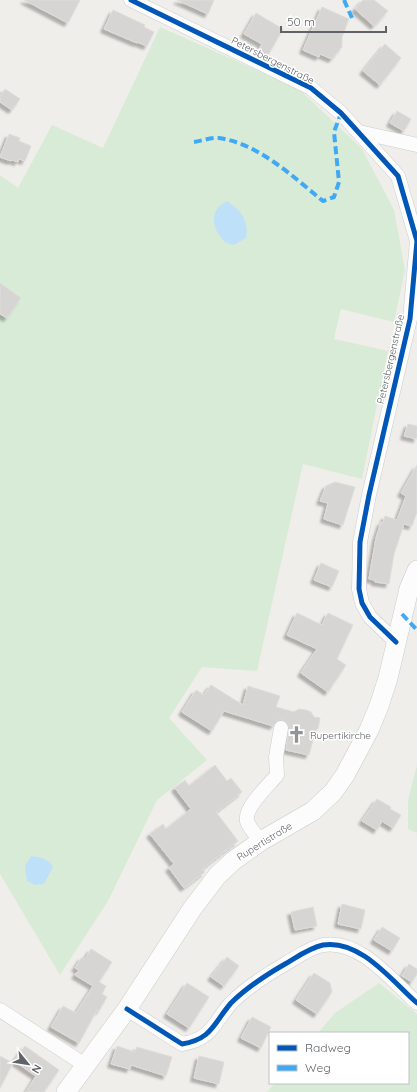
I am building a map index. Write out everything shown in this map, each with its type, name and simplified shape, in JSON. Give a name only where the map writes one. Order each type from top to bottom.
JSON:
[{"type":"main road","name":"Rupertistraße","points":[[66,1092],[127,1009],[192,908],[217,876],[233,860],[261,841],[313,812],[333,792],[346,775],[374,718],[388,678],[409,589],[417,570]]},
{"type":"street","name":"Petersbergenstraße","points":[[131,0],[311,88],[341,113],[398,176],[417,240],[410,319],[377,455],[360,542],[359,589],[362,603],[370,617],[396,642]]},
{"type":"street","points":[[359,132],[417,145]]},
{"type":"street","points":[[261,841],[251,829],[247,818],[250,806],[277,775],[276,757],[281,728]]},
{"type":"street","points":[[127,1009],[182,1044],[201,1040],[233,1001],[258,980],[307,951],[322,946],[337,945],[349,947],[362,953],[417,1003]]},
{"type":"street","points":[[0,1010],[85,1065]]},
{"type":"green space","points":[[160,27],[299,89],[362,149],[394,210],[405,270],[394,322],[341,309],[334,339],[388,351],[362,479],[303,464],[257,671],[202,667],[169,718],[207,760],[157,800],[108,901],[60,975],[0,874],[0,175],[18,188],[52,125],[103,148]]},
{"type":"green space","points":[[417,765],[417,833],[408,829],[408,800]]},
{"type":"green space","points":[[379,983],[417,1014],[417,1092],[267,1092],[274,1084],[409,1084],[409,1032],[319,1032],[335,1013]]},
{"type":"water","points":[[227,201],[237,209],[243,217],[247,232],[246,238],[234,245],[224,241],[214,225],[214,215],[216,211]]},
{"type":"water","points":[[31,856],[44,859],[53,867],[44,884],[35,885],[27,881],[25,866]]},
{"type":"building","points":[[24,0],[80,0],[68,23]]},
{"type":"building","points":[[177,0],[214,0],[208,14]]},
{"type":"building","points":[[363,0],[374,0],[388,11],[374,26],[355,9]]},
{"type":"building","points":[[322,7],[349,19],[342,37],[342,47],[332,59],[320,54],[319,57],[303,50]]},
{"type":"building","points":[[113,10],[145,25],[144,27],[154,32],[147,46],[104,29]]},
{"type":"building","points":[[256,13],[283,29],[267,57],[257,52],[262,44],[244,34]]},
{"type":"building","points":[[385,44],[401,58],[380,85],[363,71]]},
{"type":"building","points":[[5,89],[20,99],[12,110],[0,102],[0,96]]},
{"type":"building","points":[[397,111],[411,119],[404,131],[390,123]]},
{"type":"building","points":[[9,134],[20,138],[19,141],[31,146],[25,161],[19,159],[18,162],[11,161],[0,157]]},
{"type":"building","points":[[0,283],[21,298],[7,318],[0,314]]},
{"type":"building","points":[[408,424],[417,426],[417,439],[404,436]]},
{"type":"building","points":[[417,465],[417,512],[412,526],[404,524],[394,554],[389,584],[375,582],[375,580],[369,579],[376,538],[381,522],[383,523],[385,516],[397,520],[406,496],[401,493]]},
{"type":"building","points":[[335,482],[355,487],[343,525],[324,519],[328,503],[320,501],[326,486]]},
{"type":"building","points":[[321,563],[339,571],[332,587],[314,580]]},
{"type":"building","points":[[297,613],[322,625],[328,613],[353,625],[337,659],[346,665],[328,692],[301,673],[317,649],[287,635]]},
{"type":"building","points":[[211,685],[243,705],[248,686],[280,696],[276,707],[294,712],[299,709],[306,710],[311,712],[314,717],[320,718],[318,729],[316,729],[309,755],[286,750],[289,725],[283,720],[278,720],[273,726],[224,711],[212,731],[182,712],[196,690],[204,695]]},
{"type":"building","points":[[215,765],[227,781],[231,778],[242,792],[216,812],[238,841],[202,869],[205,872],[184,888],[169,868],[174,864],[150,834],[163,824],[166,829],[191,809],[175,788],[185,780],[189,786]]},
{"type":"building","points":[[377,799],[401,815],[393,828],[382,821],[377,830],[362,821]]},
{"type":"building","points":[[342,904],[365,910],[361,929],[338,924]]},
{"type":"building","points":[[313,907],[317,926],[295,930],[291,912]]},
{"type":"building","points":[[382,927],[400,938],[392,951],[374,940]]},
{"type":"building","points":[[91,949],[112,962],[99,982],[106,986],[102,994],[107,997],[99,1011],[97,1010],[79,1043],[51,1027],[63,1006],[76,1013],[93,986],[75,975],[79,970],[75,968],[82,957],[85,959]]},
{"type":"building","points":[[227,957],[239,966],[224,986],[211,977]]},
{"type":"building","points":[[409,964],[417,969],[417,974],[412,982],[402,976]]},
{"type":"building","points":[[314,973],[330,983],[332,992],[317,1014],[296,1000]]},
{"type":"building","points":[[187,983],[209,997],[189,1028],[167,1014]]},
{"type":"building","points":[[252,1017],[271,1027],[261,1048],[241,1038]]},
{"type":"building","points":[[25,1046],[59,1070],[44,1092],[26,1092],[36,1076],[14,1061]]},
{"type":"building","points":[[117,1046],[135,1052],[137,1047],[172,1057],[166,1076],[131,1065],[130,1069],[111,1064]]},
{"type":"building","points":[[0,1056],[13,1063],[0,1088]]},
{"type":"building","points":[[199,1056],[224,1062],[219,1084],[194,1078]]},
{"type":"marked path","points":[[344,0],[352,18]]},
{"type":"marked path","points":[[194,142],[219,138],[234,141],[248,147],[274,162],[323,201],[334,197],[339,182],[334,132],[341,113]]},
{"type":"marked path","points":[[402,614],[417,630]]},
{"type":"cycle path","points":[[131,0],[311,88],[341,113],[398,176],[417,241],[410,319],[369,495],[360,542],[359,589],[362,603],[370,617],[396,642]]},
{"type":"cycle path","points":[[127,1009],[182,1044],[192,1042],[211,1030],[231,1003],[250,987],[271,972],[303,953],[323,945],[337,945],[350,948],[362,955],[386,973],[417,1003]]},
{"type":"place","name":"Rupertikirche","points":[[297,735]]}]
